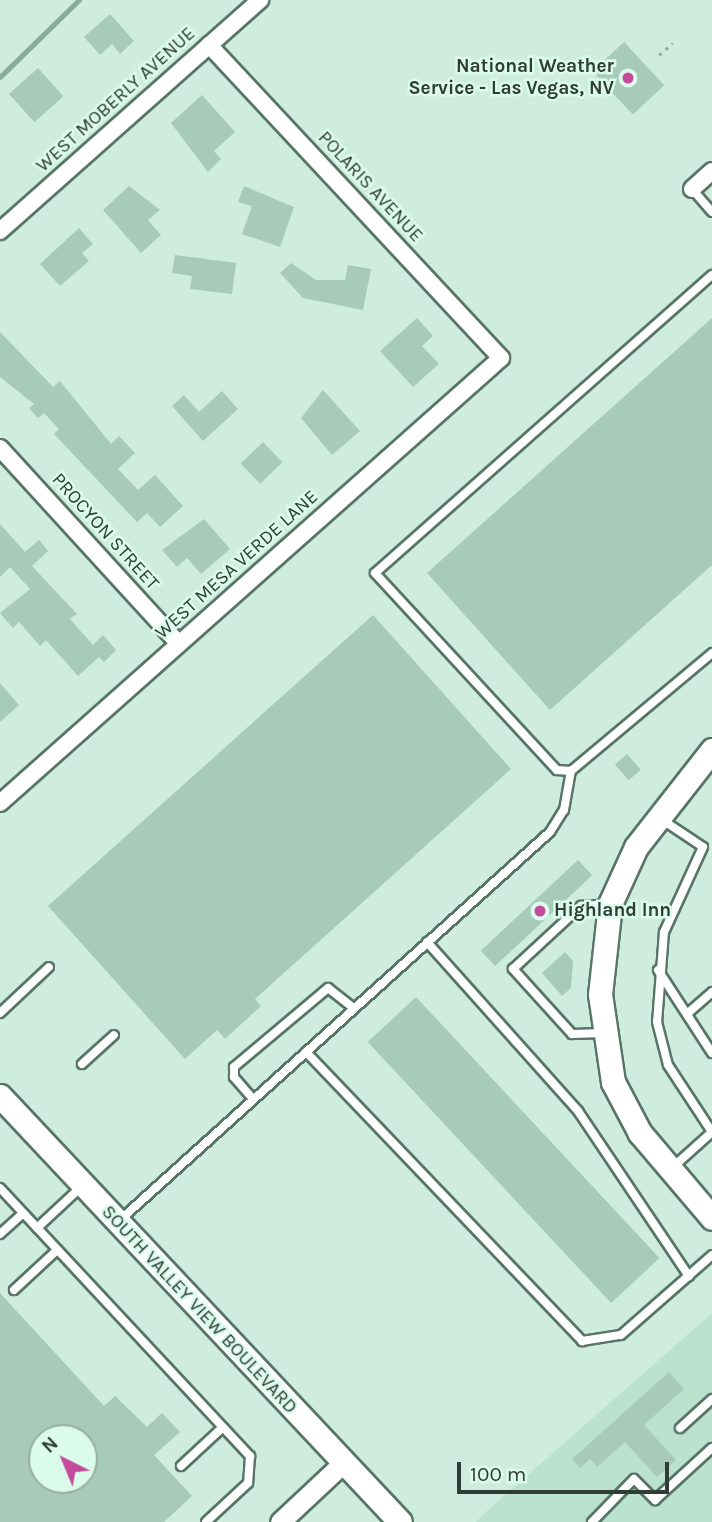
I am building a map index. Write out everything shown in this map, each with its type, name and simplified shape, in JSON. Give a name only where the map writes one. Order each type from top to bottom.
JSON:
[{"type":"main road","points":[[712,750],[659,817],[610,904],[600,994],[613,1082],[668,1172],[712,1218]]},
{"type":"main road","name":"SOUTH VALLEY VIEW BOULEVARD","points":[[0,1096],[341,1465],[400,1522]]},
{"type":"street","name":"WEST MOBERLY AVENUE","points":[[0,231],[260,0]]},
{"type":"street","name":"POLARIS AVENUE","points":[[209,45],[501,358]]},
{"type":"street","points":[[692,189],[712,171]]},
{"type":"street","name":"WEST MESA VERDE LANE","points":[[0,803],[501,358]]},
{"type":"street","name":"PROCYON STREET","points":[[0,449],[179,644]]},
{"type":"street","points":[[280,1522],[341,1465]]},
{"type":"lane","points":[[692,189],[712,212]]},
{"type":"lane","points":[[571,771],[557,771],[375,573],[712,275]]},
{"type":"lane","points":[[117,1223],[550,832],[564,810],[571,771],[712,653]]},
{"type":"lane","points":[[659,817],[707,848],[664,932],[658,971],[656,1022],[668,1065],[712,1132],[668,1172]]},
{"type":"lane","points":[[605,1033],[572,1034],[513,969],[581,906],[610,904]]},
{"type":"lane","points":[[427,942],[578,1111],[689,1276]]},
{"type":"lane","points":[[0,1013],[49,967]]},
{"type":"lane","points":[[658,971],[712,1053]]},
{"type":"lane","points":[[253,1100],[234,1077],[234,1067],[328,988],[354,1008]]},
{"type":"lane","points":[[688,1013],[712,992]]},
{"type":"lane","points":[[82,1064],[114,1035]]},
{"type":"lane","points":[[306,1052],[582,1341],[621,1335],[712,1255]]},
{"type":"lane","points":[[37,1228],[82,1185]]},
{"type":"lane","points":[[0,1188],[250,1456],[248,1483],[206,1522]]},
{"type":"lane","points":[[0,1234],[23,1213]]},
{"type":"lane","points":[[14,1290],[57,1250]]},
{"type":"lane","points":[[680,1428],[712,1399]]},
{"type":"lane","points":[[181,1466],[223,1427]]},
{"type":"lane","points":[[592,1522],[634,1479],[655,1500],[712,1448]]},
{"type":"path","points":[[659,55],[673,43]]},
{"type":"shaded area","points":[[712,1313],[712,1522],[476,1522],[488,1510]]},
{"type":"building","points":[[110,14],[134,41],[120,54],[112,44],[100,55],[84,37]]},
{"type":"building","name":"National Weather Service - Las Vegas, NV","points":[[624,42],[664,85],[633,114],[593,71]]},
{"type":"building","points":[[38,68],[63,96],[34,122],[9,94]]},
{"type":"building","points":[[202,95],[235,132],[214,151],[221,159],[208,172],[171,123]]},
{"type":"building","points":[[129,186],[160,210],[148,220],[161,235],[141,253],[103,210]]},
{"type":"building","points":[[244,186],[294,207],[280,247],[242,234],[252,206],[238,202]]},
{"type":"building","points":[[79,228],[93,244],[82,253],[89,261],[60,286],[40,264]]},
{"type":"building","points":[[175,255],[236,263],[232,294],[190,289],[192,276],[172,273]]},
{"type":"building","points":[[291,263],[316,280],[345,280],[348,265],[371,269],[363,310],[303,298],[280,273]]},
{"type":"building","points":[[417,318],[433,336],[422,346],[439,364],[413,387],[380,351]]},
{"type":"building","points":[[712,318],[712,565],[550,710],[427,573]]},
{"type":"building","points":[[0,332],[53,387],[60,381],[111,444],[119,436],[135,453],[118,469],[138,490],[155,475],[183,506],[160,527],[147,513],[137,522],[54,434],[59,429],[44,413],[38,418],[29,408],[34,404],[0,377]]},
{"type":"building","points":[[323,390],[360,431],[332,455],[301,418]]},
{"type":"building","points":[[222,391],[238,409],[203,441],[172,406],[184,395],[199,412]]},
{"type":"building","points":[[263,442],[282,462],[260,484],[241,464]]},
{"type":"building","points":[[204,519],[230,549],[201,574],[187,558],[177,567],[162,550]]},
{"type":"building","points":[[0,524],[25,552],[39,540],[48,551],[32,566],[77,614],[70,619],[93,645],[103,635],[116,650],[104,662],[99,657],[78,676],[46,640],[40,646],[19,622],[13,628],[0,613],[30,589],[10,567],[0,577]]},
{"type":"building","points":[[373,615],[511,769],[255,999],[261,1006],[225,1039],[217,1030],[185,1059],[48,906]]},
{"type":"building","points":[[0,683],[19,705],[0,722]]},
{"type":"building","points":[[627,754],[641,770],[629,780],[615,764]]},
{"type":"building","points":[[578,860],[592,875],[495,966],[481,951]]},
{"type":"building","points":[[565,952],[573,961],[571,988],[562,996],[542,973]]},
{"type":"building","points":[[416,997],[659,1258],[611,1303],[368,1042]]},
{"type":"building","points":[[0,1293],[104,1406],[115,1396],[147,1427],[162,1413],[180,1432],[154,1455],[192,1496],[164,1522],[0,1522]]},
{"type":"building","points":[[669,1372],[684,1389],[644,1425],[676,1460],[657,1477],[625,1442],[597,1467],[590,1459],[580,1468],[572,1459]]},
{"type":"waterway","points":[[0,77],[79,0]]},
{"type":"place","name":"National Weather Service - Las Vegas, NV","points":[[628,78]]},
{"type":"place","name":"Highland Inn","points":[[540,911]]}]
